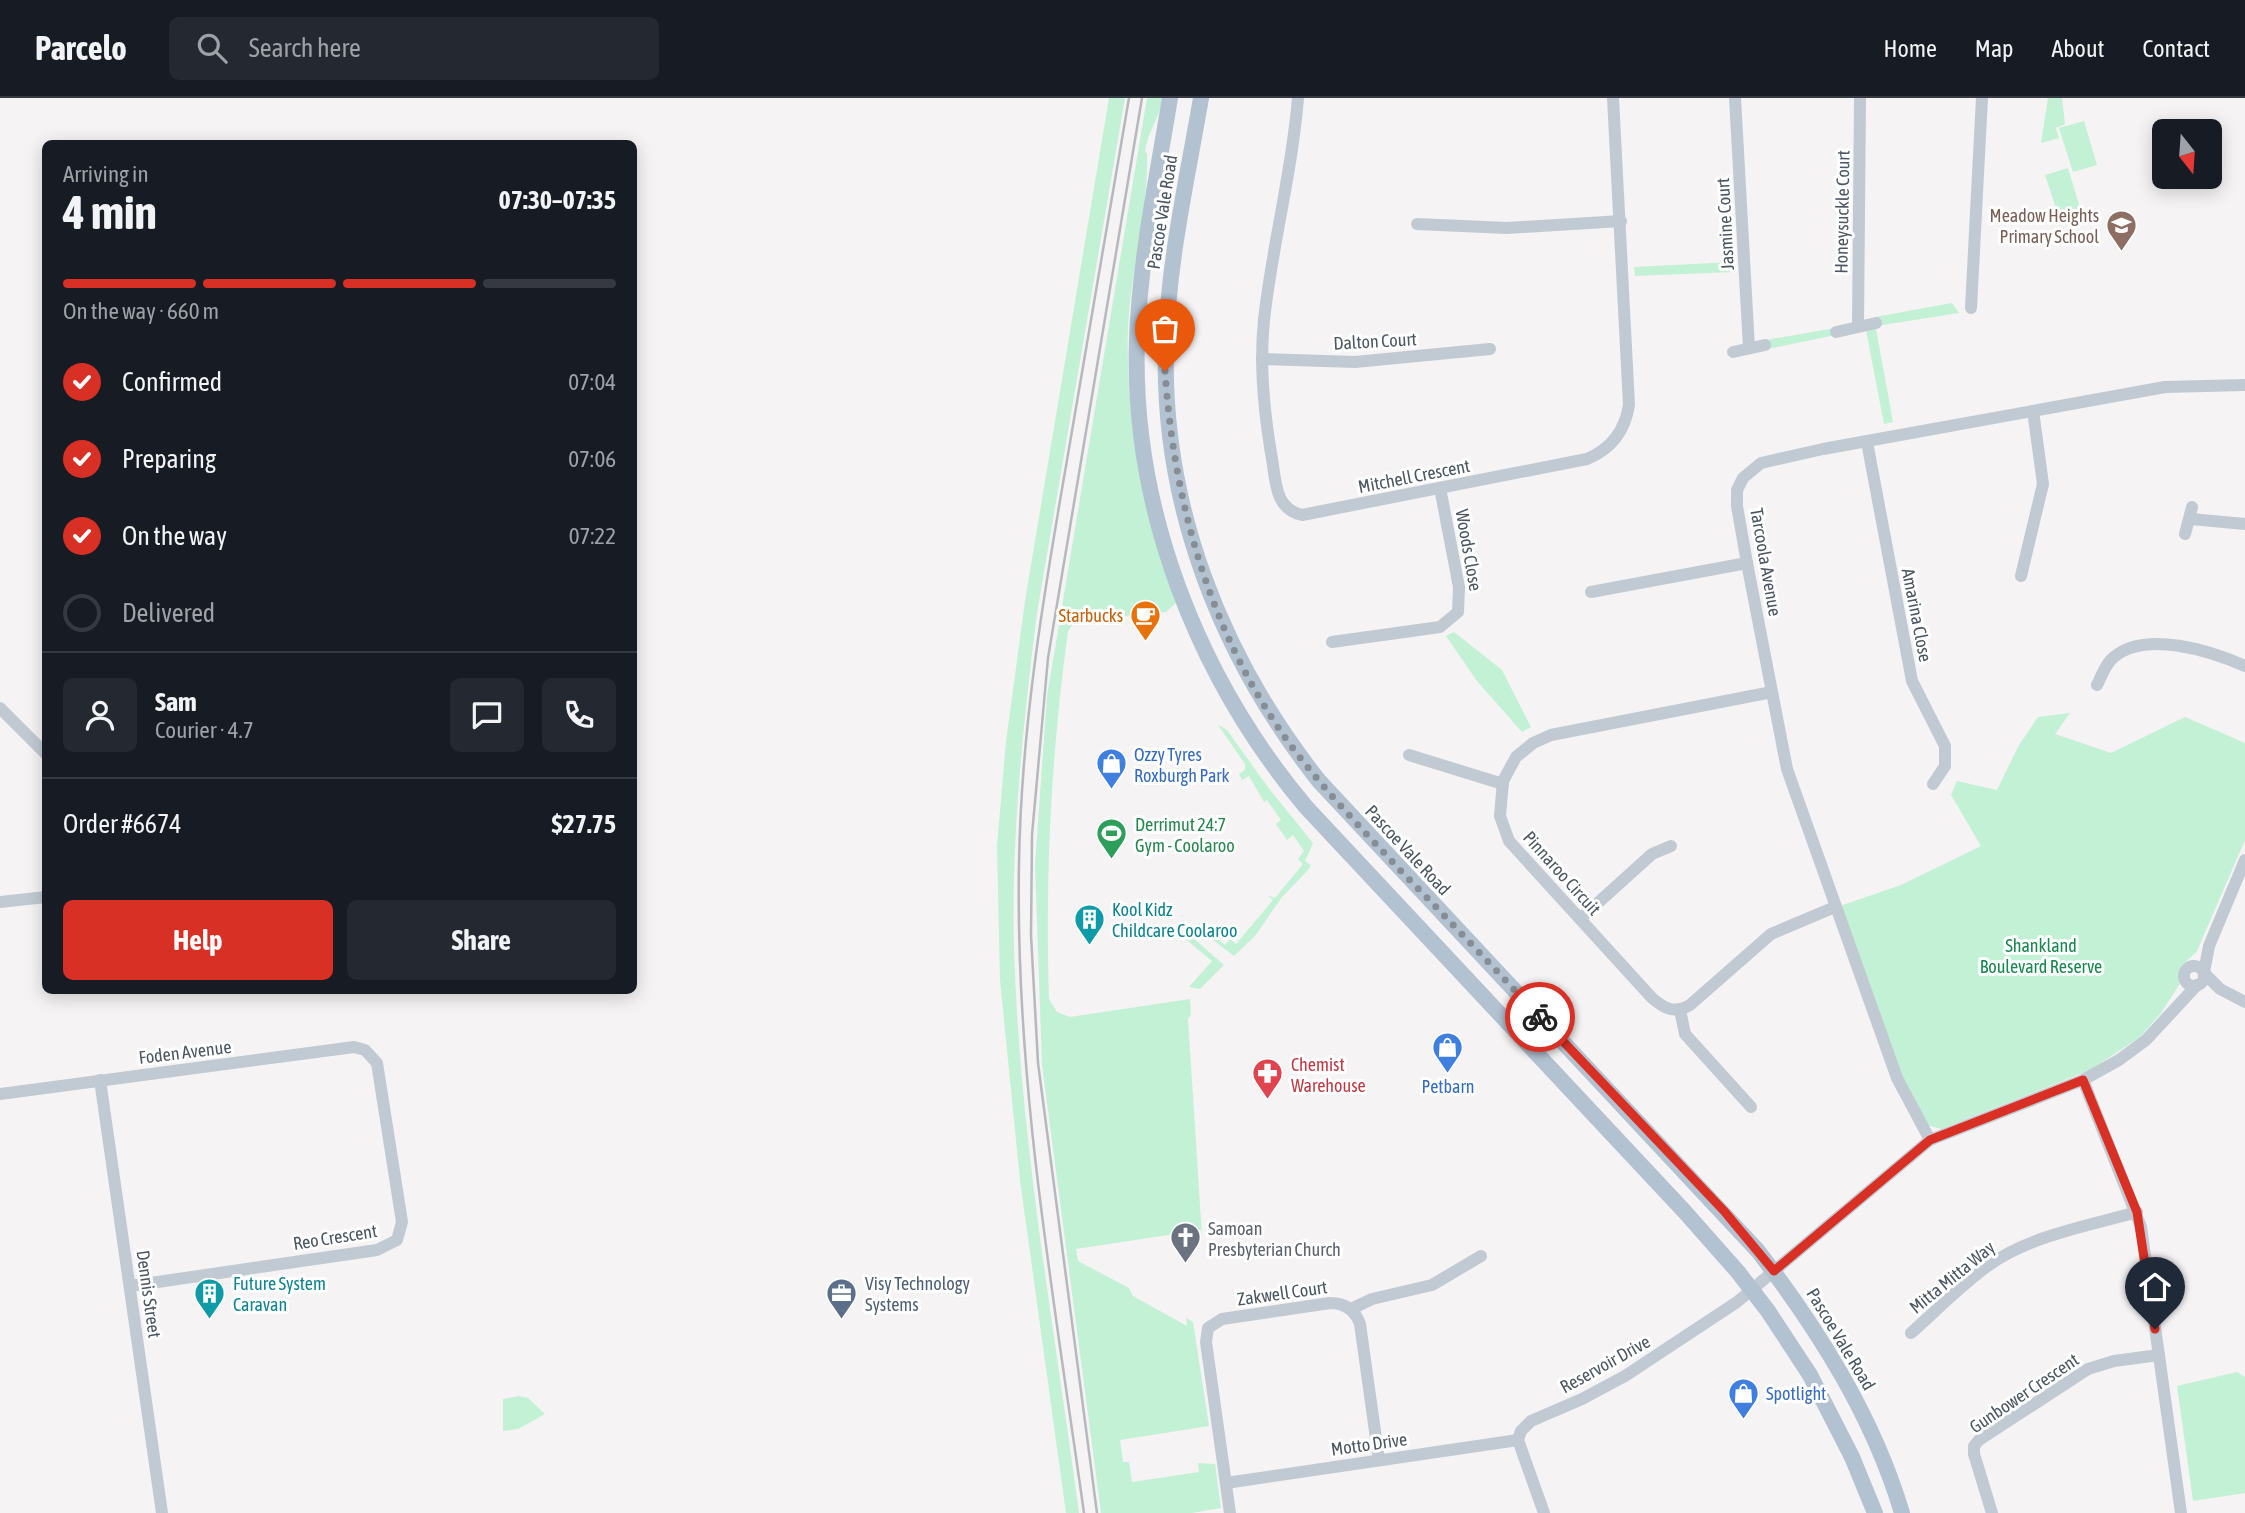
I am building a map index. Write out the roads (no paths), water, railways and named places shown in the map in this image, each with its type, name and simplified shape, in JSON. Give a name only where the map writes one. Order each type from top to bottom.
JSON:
[{"type":"main road","name":"Pascoe Vale Road","points":[[1171,98],[1144,250],[1137,342],[1139,418],[1153,499],[1175,581],[1218,677],[1277,771],[1350,855],[1693,1219],[1752,1290],[1798,1355],[1825,1403],[1875,1513]]},
{"type":"main road","name":"Pascoe Vale Road","points":[[1200,98],[1171,275],[1166,343],[1168,410],[1182,501],[1214,604],[1254,687],[1297,753],[1369,836],[1725,1212],[1774,1271],[1813,1327],[1855,1399],[1885,1464],[1902,1513]]},
{"type":"main road","points":[[1350,855],[1369,836]]},
{"type":"street","name":"Mitchell Crescent","points":[[1298,98],[1294,142],[1264,320],[1263,400],[1277,489],[1282,504],[1290,512],[1309,514],[1587,459],[1601,453],[1621,431],[1629,405],[1613,98]]},
{"type":"street","name":"Jasmine Court","points":[[1735,98],[1749,348]]},
{"type":"street","name":"Honeysuckle Court","points":[[1858,325],[1860,98]]},
{"type":"street","points":[[1969,309],[1982,98]]},
{"type":"street","points":[[1415,224],[1507,228],[1620,221]]},
{"type":"street","points":[[1836,332],[1876,323]]},
{"type":"street","points":[[1733,352],[1765,345]]},
{"type":"street","name":"Dalton Court","points":[[1262,359],[1355,362],[1494,350]]},
{"type":"street","name":"Tarcoola Avenue","points":[[1930,1140],[1897,1077],[1787,769],[1747,563],[1737,490],[1752,467],[1823,449],[2165,387],[2245,385]]},
{"type":"street","points":[[2021,579],[2043,484],[2033,411]]},
{"type":"street","name":"Amarina Close","points":[[1867,442],[1912,681],[1945,746],[1945,766],[1932,786]]},
{"type":"street","name":"Woods Close","points":[[1331,643],[1440,627],[1458,611],[1459,587],[1440,488]]},
{"type":"street","points":[[2185,534],[2192,513],[2245,524]]},
{"type":"street","points":[[1589,594],[1747,563]]},
{"type":"street","points":[[2097,685],[2109,661],[2117,654],[2147,646],[2182,646],[2222,656],[2245,666]]},
{"type":"street","name":"Pinnaroo Circuit","points":[[1679,1010],[1671,1010],[1652,998],[1509,841],[1500,816],[1503,784],[1516,757],[1533,743],[1551,735],[1772,692]]},
{"type":"street","points":[[0,708],[42,750]]},
{"type":"street","points":[[1408,753],[1503,784]]},
{"type":"street","points":[[1580,919],[1651,854],[1672,847]]},
{"type":"street","name":"Reservoir Drive","points":[[1518,1440],[1531,1421],[1582,1399],[1629,1374],[1752,1290],[1930,1140],[2083,1080],[2119,1060],[2170,1016],[2197,977],[2245,860]]},
{"type":"street","points":[[0,902],[42,897]]},
{"type":"street","points":[[1753,1110],[1685,1034],[1679,1010],[1771,934],[1835,907]]},
{"type":"street","points":[[2197,977],[2245,1002]]},
{"type":"street","name":"Foden Avenue","points":[[0,1094],[354,1047],[372,1055]]},
{"type":"street","name":"Reo Crescent","points":[[130,1286],[377,1250],[397,1240],[402,1222],[381,1074],[372,1055]]},
{"type":"street","name":"Dennis Street","points":[[100,1080],[162,1513]]},
{"type":"street","points":[[2083,1080],[2137,1212],[2181,1513]]},
{"type":"street","name":"Mitta Mitta Way","points":[[1911,1333],[1989,1266],[2012,1252],[2038,1240],[2137,1212]]},
{"type":"street","points":[[1352,1309],[1372,1299],[1432,1285],[1481,1256]]},
{"type":"street","name":"Zakwell Court","points":[[1230,1513],[1206,1342],[1208,1328],[1222,1319],[1330,1303],[1352,1309],[1360,1324],[1379,1460]]},
{"type":"street","name":"Gunbower Crescent","points":[[1992,1513],[1974,1454],[1974,1446],[1979,1440],[2088,1369],[2113,1361],[2159,1355]]},
{"type":"street","points":[[1518,1440],[1544,1513]]},
{"type":"street","name":"Motto Drive","points":[[1226,1483],[1518,1440]]},
{"type":"railway","points":[[1084,1513],[1049,1271],[1030,1108],[1019,946],[1019,864],[1024,764],[1042,615],[1129,98]]},
{"type":"railway","points":[[1097,1513],[1038,1063],[1031,935],[1032,835],[1048,658],[1142,98]]},
{"type":"place","name":"Meadow Heights Primary School","points":[[2122,252]]},
{"type":"place","name":"Starbucks","points":[[1146,642]]},
{"type":"place","name":"Ozzy Tyres Roxburgh Park","points":[[1111,791]]},
{"type":"place","name":"Derrimut 24:7 Gym - Coolaroo","points":[[1112,861]]},
{"type":"place","name":"Kool Kidz Childcare Coolaroo","points":[[1089,946]]},
{"type":"place","name":"Petbarn","points":[[1448,1075]]},
{"type":"place","name":"Chemist Warehouse","points":[[1268,1101]]},
{"type":"place","name":"Samoan Presbyterian Church","points":[[1185,1265]]},
{"type":"place","name":"Future System Caravan","points":[[210,1320]]},
{"type":"place","name":"Visy Technology Systems","points":[[842,1320]]},
{"type":"place","name":"Spotlight","points":[[1743,1420]]},
{"type":"park label","name":"Shankland Boulevard Reserve","points":[[2041,955]]}]
